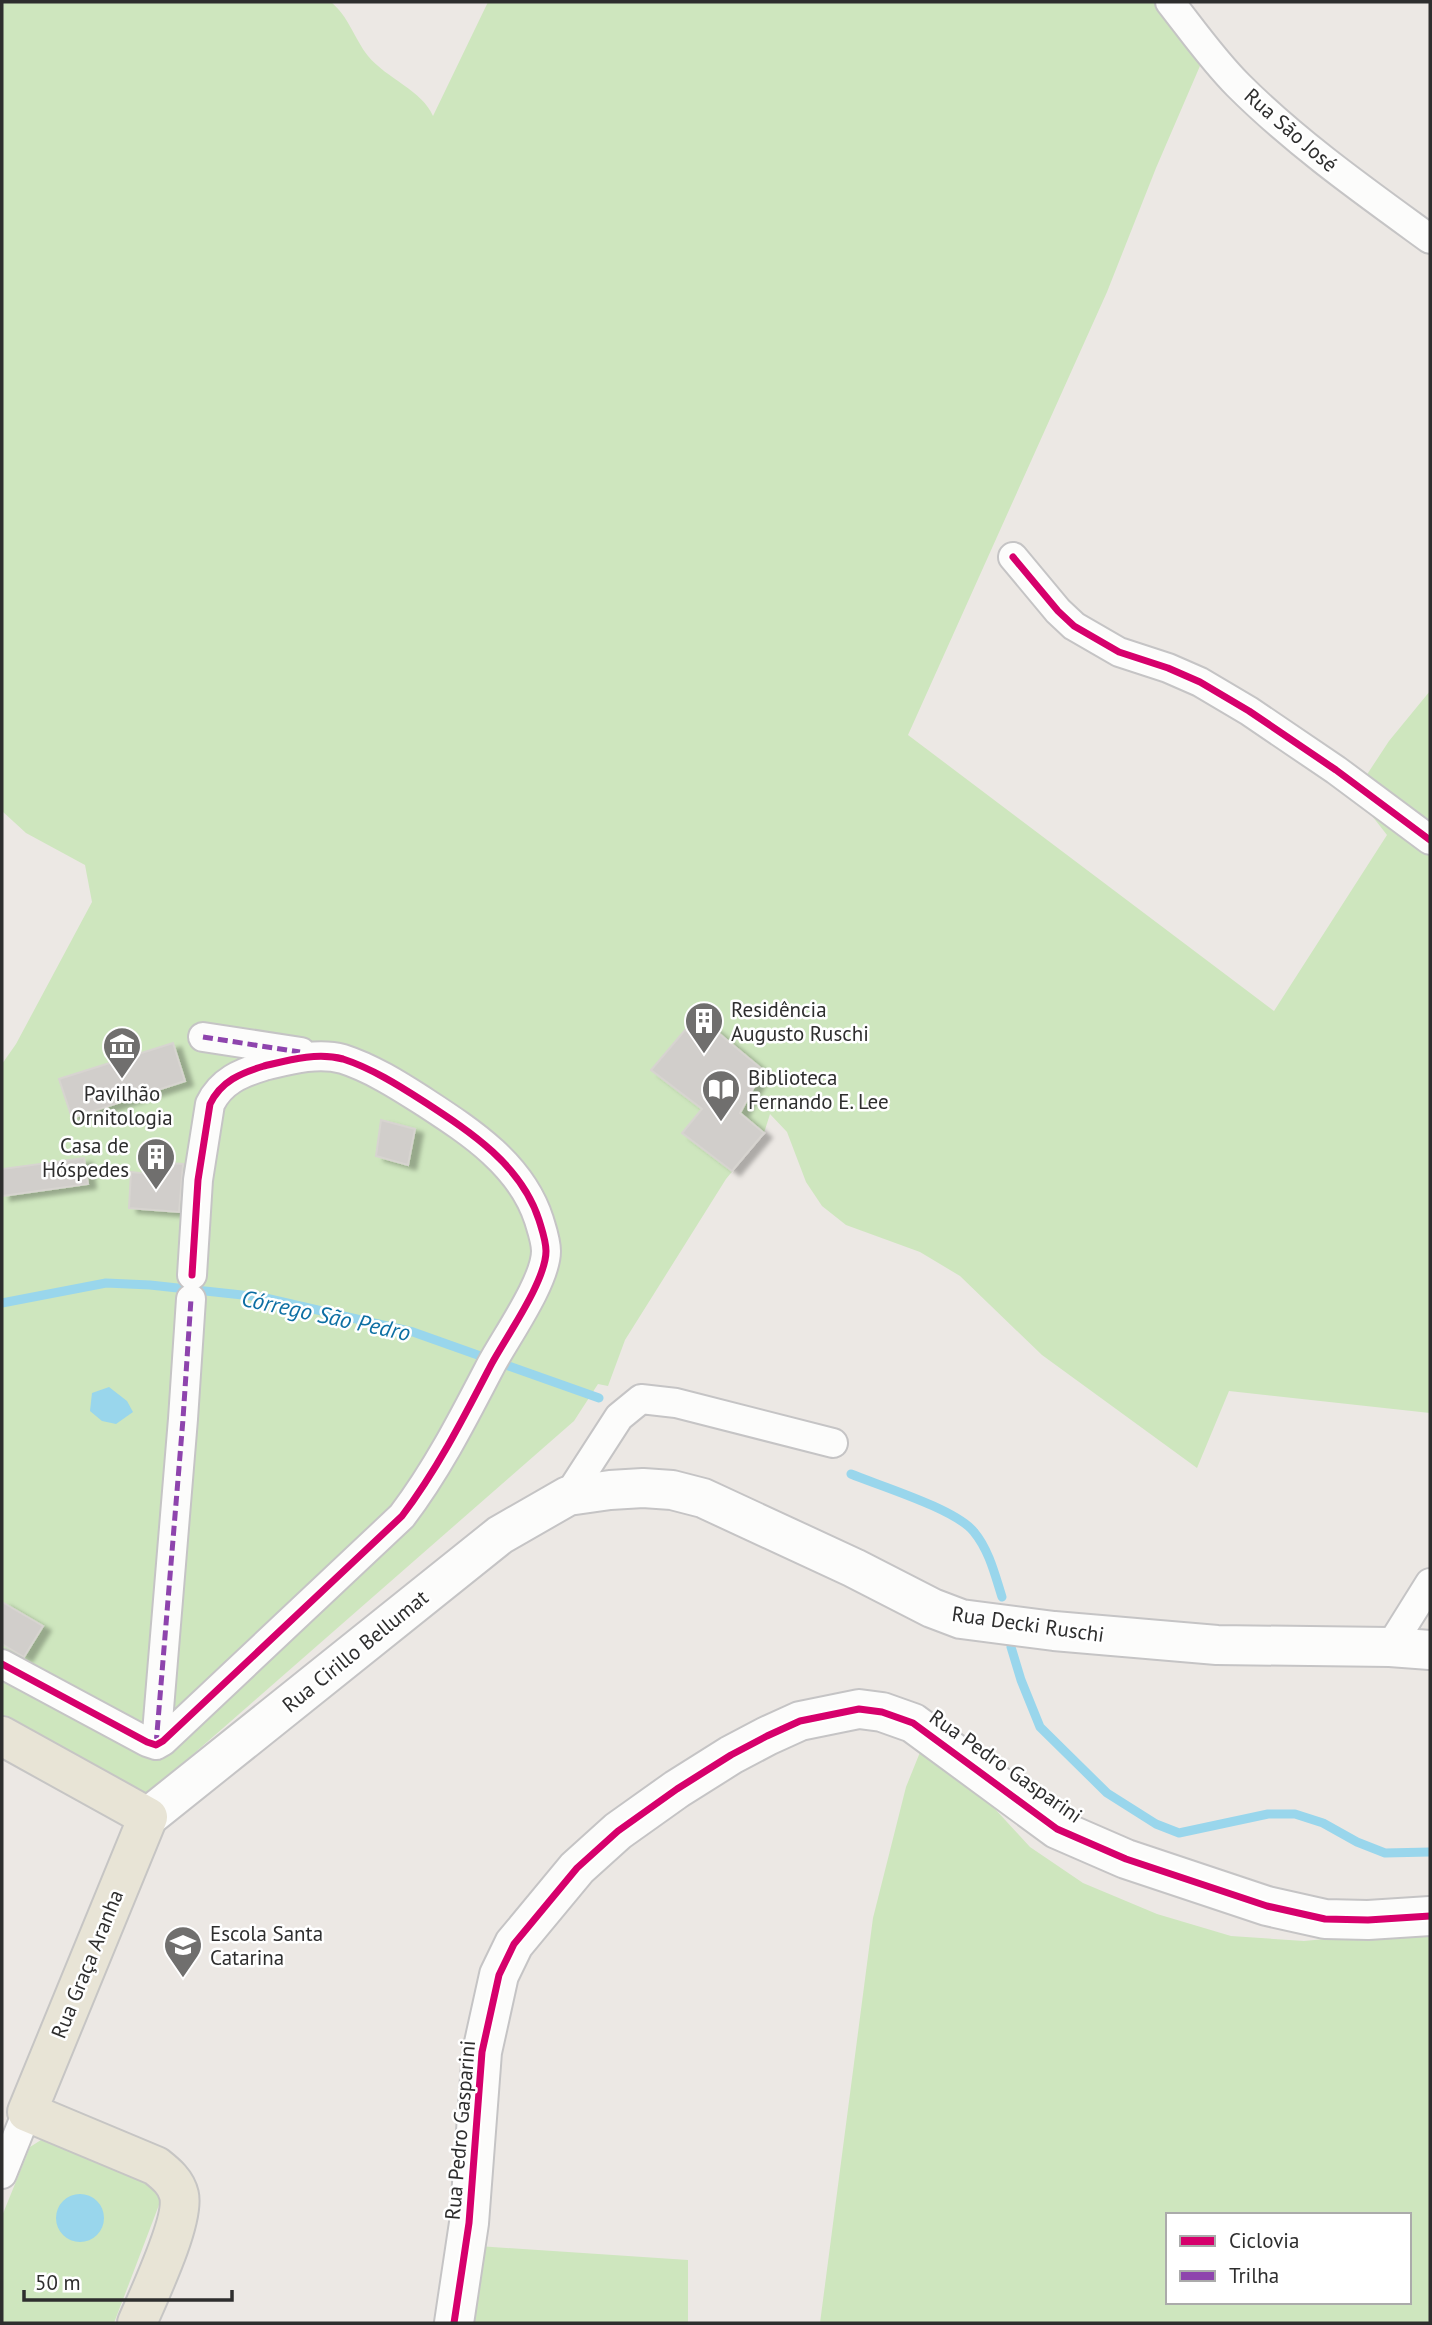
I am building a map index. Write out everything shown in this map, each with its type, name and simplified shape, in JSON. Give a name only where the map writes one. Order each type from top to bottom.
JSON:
[{"type":"main road","points":[[2,1736],[148,1816]]},
{"type":"main road","name":"Rua Graça Aranha","points":[[27,2112],[148,1816]]},
{"type":"main road","points":[[27,2112],[156,2166],[174,2185],[180,2197],[178,2213],[168,2248],[137,2323]]},
{"type":"street","name":"Rua São José","points":[[1170,2],[1237,83],[1291,134],[1430,240]]},
{"type":"street","points":[[1013,557],[1074,626],[1119,652],[1168,668],[1199,682],[1249,711],[1336,770],[1430,840]]},
{"type":"street","points":[[2,1664],[147,1742],[156,1745],[163,1741],[402,1516],[424,1488],[542,1271],[546,1252],[534,1206],[519,1181],[492,1149],[451,1119],[374,1072],[343,1059],[203,1037]]},
{"type":"street","points":[[156,1745],[180,1462],[198,1180],[210,1104],[221,1086],[250,1070],[321,1055]]},
{"type":"street","points":[[568,1496],[619,1417],[641,1399],[676,1404],[833,1443]]},
{"type":"street","name":"Rua Decki Ruschi","points":[[568,1496],[643,1488],[672,1490],[703,1498],[854,1568],[932,1608],[961,1619],[1054,1631],[1217,1645],[1430,1650]]},
{"type":"street","name":"Rua Cirillo Bellumat","points":[[148,1816],[500,1535],[568,1496]]},
{"type":"street","points":[[1390,1647],[1430,1583]]},
{"type":"street","name":"Rua Pedro Gasparini","points":[[454,2323],[469,2223],[482,2052],[499,1975],[514,1944],[577,1868],[618,1831],[731,1755],[800,1721],[859,1709],[882,1712],[913,1723],[1057,1829],[1125,1859],[1268,1906],[1325,1919],[1368,1920],[1430,1916]]},
{"type":"street","points":[[2,2174],[27,2112]]},
{"type":"green space","points":[[2,2],[331,2],[342,14],[368,56],[421,99],[433,116],[488,2],[1166,2],[1209,45],[1107,292],[908,735],[1274,1011],[1387,835],[1362,803],[1366,776],[1389,741],[1430,691],[1430,1413],[1229,1391],[1197,1468],[1042,1355],[960,1276],[920,1252],[846,1225],[822,1206],[806,1182],[787,1132],[770,1114],[764,1133],[726,1179],[625,1340],[608,1386],[598,1384],[574,1421],[143,1798],[2,1722],[2,1064],[16,1044],[92,902],[85,865],[26,833],[2,811]]},
{"type":"green space","points":[[927,1735],[1030,1847],[1083,1883],[1157,1914],[1231,1936],[1304,1941],[1430,1929],[1430,2323],[820,2323],[873,1918],[906,1787]]},
{"type":"green space","points":[[41,2140],[154,2184],[162,2197],[114,2323],[2,2323],[2,2216],[30,2147]]},
{"type":"green space","points":[[478,2246],[688,2260],[688,2323],[460,2323]]},
{"type":"water","points":[[109,1387],[127,1401],[133,1412],[116,1424],[102,1421],[90,1411],[92,1393]]},
{"type":"water","points":[[80,2194],[97,2201],[104,2218],[97,2235],[80,2242],[63,2235],[56,2218],[63,2201]]},
{"type":"building","name":"Residência Augusto Ruschi","points":[[704,1021],[763,1070],[740,1113],[764,1133],[732,1171],[682,1133],[702,1109],[651,1070],[685,1030],[699,1040]]},
{"type":"building","name":"Pavilhão Ornitologia","points":[[173,1043],[185,1081],[72,1118],[59,1079]]},
{"type":"building","points":[[381,1120],[415,1129],[408,1165],[376,1156]]},
{"type":"building","points":[[84,1158],[88,1184],[2,1196],[2,1169]]},
{"type":"building","name":"Casa de Hóspedes","points":[[150,1162],[183,1164],[179,1212],[129,1208],[131,1172],[150,1174]]},
{"type":"building","points":[[2,1602],[43,1626],[24,1657],[2,1644]]},
{"type":"waterway","name":"Córrego São Pedro","points":[[2,1303],[106,1283],[261,1297],[413,1332],[599,1398]]},
{"type":"waterway","name":"Córrego São Pedro","points":[[851,1474],[935,1507],[965,1523],[984,1547],[1002,1597]]},
{"type":"waterway","name":"Córrego São Pedro","points":[[1011,1647],[1040,1727],[1107,1793],[1156,1824],[1179,1833],[1268,1814],[1295,1814],[1323,1823],[1357,1842],[1385,1853],[1430,1852]]},
{"type":"marked path","points":[[203,1037],[300,1052]]},
{"type":"marked path","points":[[156,1745],[191,1299]]},
{"type":"cycle path","points":[[1013,557],[1074,626],[1119,652],[1200,682],[1249,711],[1336,770],[1430,840]]},
{"type":"cycle path","points":[[2,1664],[147,1742],[156,1745],[163,1741],[402,1516],[438,1462],[533,1293],[540,1278],[546,1247],[539,1220],[520,1182],[507,1166],[475,1137],[423,1101],[374,1072],[343,1059],[313,1057],[264,1066],[240,1075],[220,1089],[210,1104],[198,1180],[192,1275]]},
{"type":"cycle path","points":[[454,2323],[469,2223],[482,2052],[499,1975],[514,1944],[577,1868],[618,1831],[731,1755],[800,1721],[859,1709],[882,1712],[913,1723],[1057,1829],[1126,1859],[1267,1906],[1325,1919],[1368,1920],[1430,1916]]},
{"type":"place","name":"Residência Augusto Ruschi","points":[[704,1055]]},
{"type":"place","name":"Pavilhão Ornitologia","points":[[122,1080]]},
{"type":"place","name":"Biblioteca Fernando E. Lee","points":[[721,1123]]},
{"type":"place","name":"Casa de Hóspedes","points":[[156,1191]]},
{"type":"place","name":"Escola Santa Catarina","points":[[183,1979]]}]
